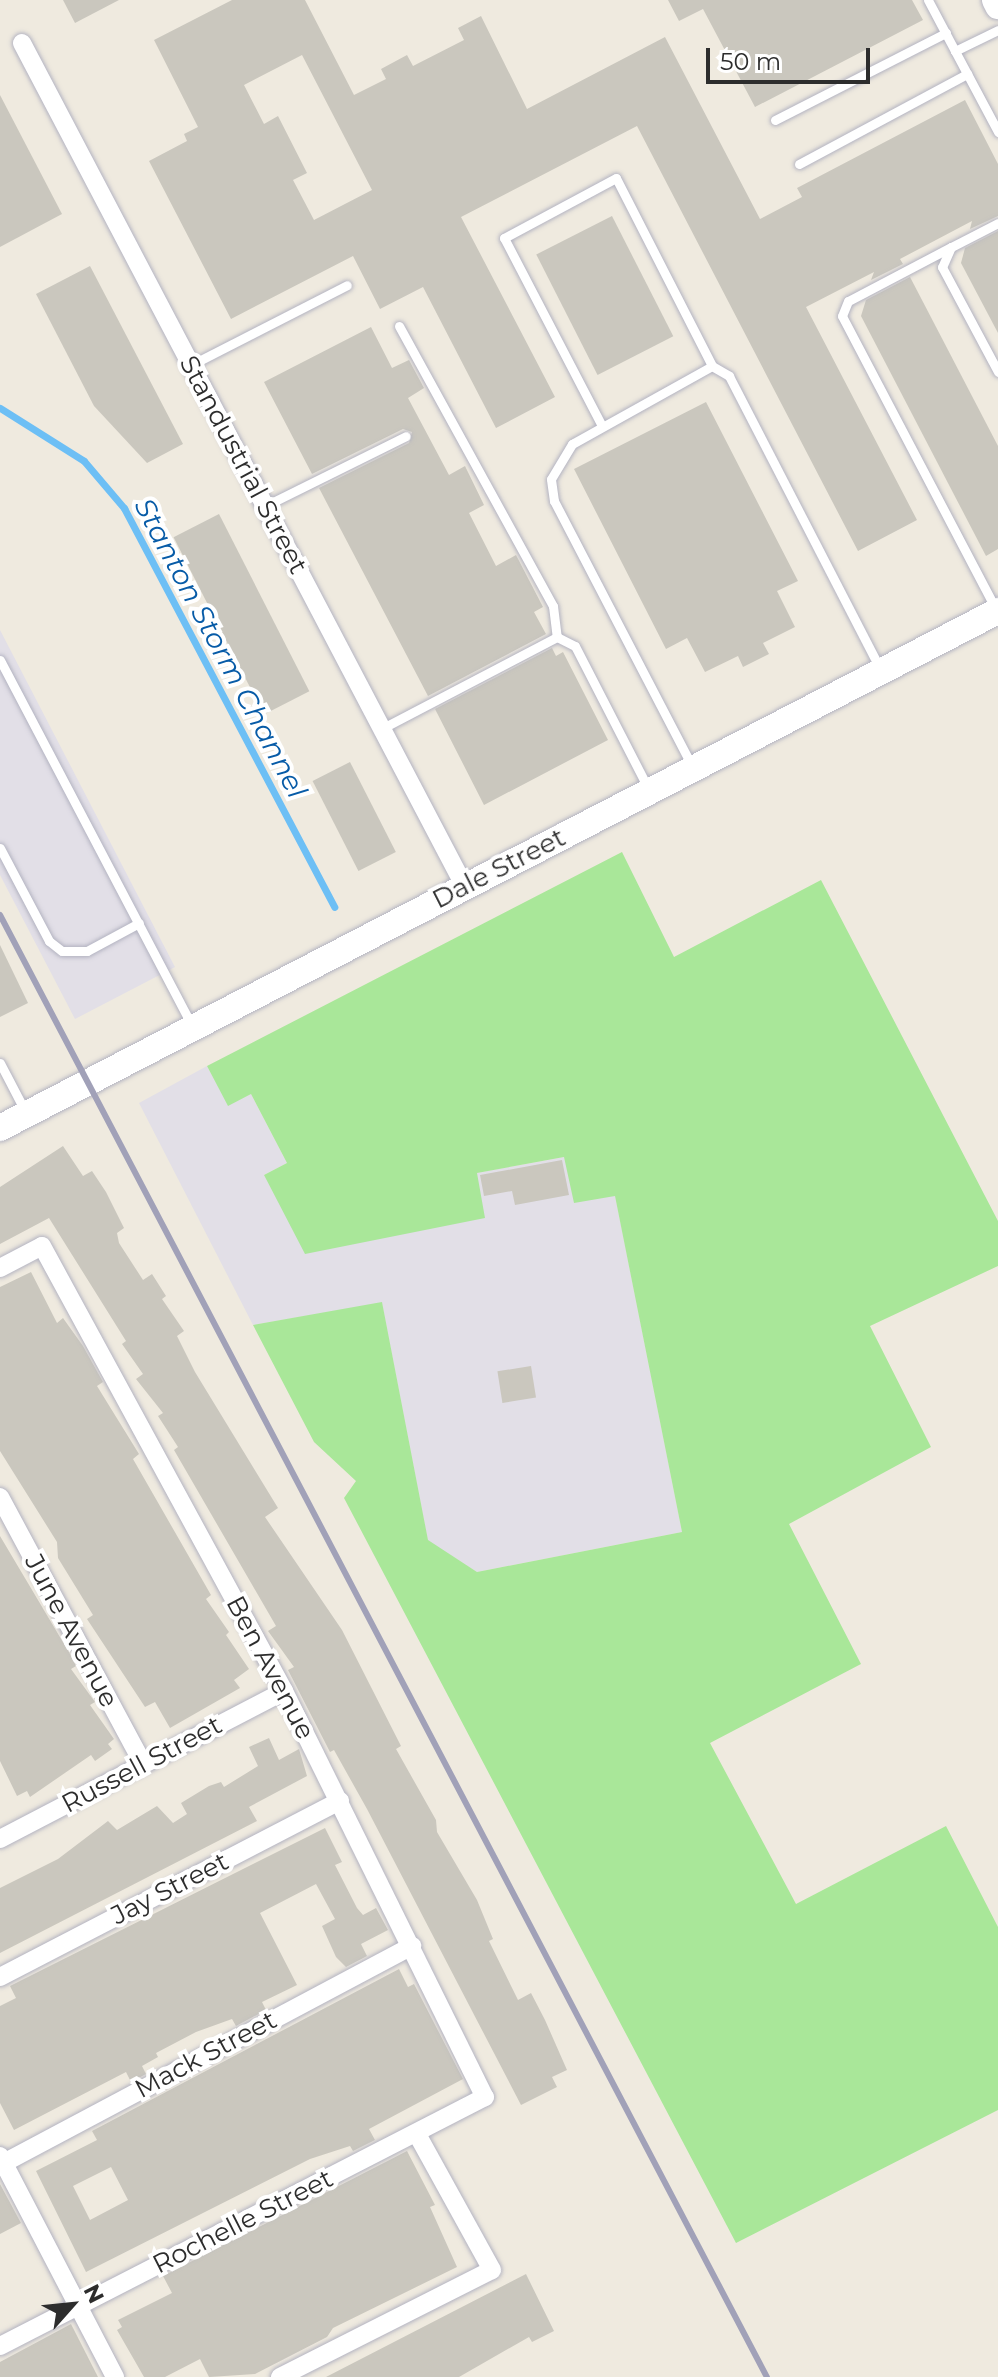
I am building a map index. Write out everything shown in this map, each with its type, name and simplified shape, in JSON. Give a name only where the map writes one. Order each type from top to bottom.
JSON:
[{"type":"street","points":[[995,0],[998,6]]},
{"type":"street","name":"Standustrial Street","points":[[22,43],[465,887]]},
{"type":"street","name":"Dale Street","points":[[0,1128],[998,611]]},
{"type":"street","name":"Ben Avenue","points":[[0,1268],[42,1246],[284,1691],[485,2097]]},
{"type":"street","name":"June Avenue","points":[[0,1497],[143,1764]]},
{"type":"street","name":"Russell Street","points":[[2,1834],[284,1691]]},
{"type":"street","name":"Jay Street","points":[[0,1977],[340,1801]]},
{"type":"street","name":"Mack Street","points":[[1,2161],[412,1946]]},
{"type":"street","name":"Rochelle Street","points":[[0,2346],[485,2097]]},
{"type":"street","points":[[280,2377],[492,2270],[417,2134]]},
{"type":"street","points":[[1,2161],[115,2377]]},
{"type":"lane","points":[[928,0],[998,132]]},
{"type":"lane","points":[[955,51],[998,30]]},
{"type":"lane","points":[[775,120],[946,33]]},
{"type":"lane","points":[[799,164],[967,74]]},
{"type":"lane","points":[[602,426],[504,238],[616,178],[712,366],[729,376],[882,671]]},
{"type":"lane","points":[[998,223],[848,301],[842,316],[998,611]]},
{"type":"lane","points":[[951,247],[942,267],[998,372]]},
{"type":"lane","points":[[191,365],[347,285]]},
{"type":"lane","points":[[399,326],[553,606],[557,637]]},
{"type":"lane","points":[[693,769],[554,501],[551,479],[558,462],[572,444],[712,366]]},
{"type":"lane","points":[[265,506],[406,436]]},
{"type":"lane","points":[[381,729],[557,637]]},
{"type":"lane","points":[[557,637],[575,646],[649,791]]},
{"type":"lane","points":[[0,660],[194,1028]]},
{"type":"lane","points":[[0,848],[49,941],[62,951],[87,951],[139,923]]},
{"type":"lane","points":[[0,1063],[27,1114]]},
{"type":"shaded area","points":[[0,630],[175,967],[75,1019],[0,875]]},
{"type":"shaded area","points":[[207,1066],[228,1105],[251,1094],[287,1163],[264,1175],[484,1218],[476,1173],[564,1157],[615,1195],[682,1532],[477,1572],[428,1541],[382,1303],[253,1325],[139,1103]]},
{"type":"green space","points":[[622,852],[674,957],[821,880],[998,1221],[998,1266],[870,1326],[931,1447],[789,1524],[861,1664],[710,1743],[796,1904],[946,1826],[998,1927],[998,2110],[736,2243],[344,1498],[356,1481],[314,1442],[253,1325],[382,1302],[428,1540],[477,1572],[682,1532],[615,1196],[574,1203],[564,1157],[477,1173],[485,1218],[305,1254],[264,1175],[287,1163],[251,1094],[228,1106],[207,1066]]},
{"type":"building","points":[[63,0],[119,0],[75,23]]},
{"type":"building","points":[[232,0],[305,0],[354,95],[386,79],[381,69],[407,55],[413,66],[464,40],[458,28],[481,16],[527,109],[665,37],[760,219],[802,197],[797,188],[965,100],[998,164],[998,216],[970,229],[972,221],[900,259],[903,264],[871,280],[874,272],[806,307],[917,520],[858,551],[637,126],[461,217],[555,397],[496,428],[423,287],[380,309],[353,256],[231,319],[149,161],[187,141],[184,134],[198,127],[154,40]],"holes":[[[302,55],[372,190],[314,220],[293,180],[307,173],[278,116],[264,124],[244,85]]]},
{"type":"building","points":[[668,0],[912,0],[923,20],[755,107],[703,9],[679,21]]},
{"type":"building","points":[[0,95],[62,214],[0,247]]},
{"type":"building","points":[[612,216],[673,336],[598,375],[536,255]]},
{"type":"building","points":[[998,231],[998,333],[961,263],[965,248]]},
{"type":"building","points":[[90,266],[183,444],[147,463],[94,406],[36,294]]},
{"type":"building","points":[[910,277],[998,446],[998,549],[986,556],[861,316],[866,300]]},
{"type":"building","points":[[371,327],[392,368],[409,360],[424,388],[408,398],[449,475],[465,466],[484,505],[469,513],[496,566],[516,555],[543,607],[534,612],[546,634],[428,696],[319,488],[409,443],[412,432],[403,429],[312,474],[264,382]]},
{"type":"building","points":[[706,402],[798,581],[777,591],[795,627],[763,643],[769,654],[743,667],[738,656],[705,672],[687,638],[666,649],[574,469]]},
{"type":"building","points":[[219,514],[309,691],[264,714],[174,537]]},
{"type":"building","points":[[552,648],[556,656],[563,652],[608,740],[484,805],[435,709]]},
{"type":"building","points":[[350,762],[396,852],[358,871],[313,781]]},
{"type":"building","points":[[0,945],[28,1003],[0,1017]]},
{"type":"building","points":[[63,1146],[83,1176],[92,1171],[106,1192],[124,1228],[117,1233],[119,1243],[143,1280],[152,1274],[166,1296],[162,1299],[184,1331],[177,1336],[195,1372],[278,1508],[265,1517],[342,1630],[401,1746],[396,1749],[436,1820],[437,1832],[477,1900],[493,1939],[489,1941],[518,2000],[531,1993],[545,2020],[567,2070],[552,2077],[557,2087],[521,2105],[367,1809],[334,1750],[330,1752],[288,1670],[294,1667],[268,1631],[276,1626],[174,1450],[178,1447],[158,1416],[163,1413],[136,1379],[143,1374],[122,1344],[126,1341],[49,1218],[0,1244],[0,1187]]},
{"type":"building","points":[[562,1160],[569,1195],[515,1205],[512,1191],[484,1196],[480,1175]]},
{"type":"building","points":[[31,1272],[57,1323],[63,1318],[103,1382],[97,1386],[139,1454],[133,1459],[211,1595],[206,1599],[249,1669],[234,1680],[240,1688],[170,1728],[155,1702],[145,1707],[87,1619],[93,1615],[58,1558],[57,1542],[0,1451],[0,1287]]},
{"type":"building","points":[[531,1366],[536,1398],[502,1403],[497,1371]]},
{"type":"building","points":[[0,1536],[70,1654],[76,1666],[71,1669],[95,1702],[90,1705],[114,1739],[108,1744],[112,1749],[95,1761],[91,1755],[30,1797],[27,1791],[17,1796],[0,1761]]},
{"type":"building","points":[[269,1738],[279,1760],[299,1749],[307,1776],[249,1807],[257,1821],[0,1953],[0,1888],[58,1859],[108,1821],[117,1830],[157,1806],[173,1823],[187,1814],[181,1803],[209,1786],[221,1782],[224,1787],[258,1766],[249,1747]]},
{"type":"building","points":[[325,1828],[342,1862],[335,1865],[357,1908],[363,1915],[376,1908],[388,1930],[361,1944],[367,1956],[346,1967],[336,1957],[322,1926],[335,1919],[316,1884],[260,1913],[297,1985],[262,2002],[266,2010],[236,2026],[232,2019],[196,2032],[156,2053],[158,2057],[142,2066],[146,2074],[131,2082],[126,2072],[14,2130],[0,2103],[0,2006],[16,1998],[10,1986]]},
{"type":"building","points":[[399,1969],[408,1987],[414,1984],[463,2079],[369,2129],[375,2140],[353,2151],[350,2146],[310,2159],[86,2272],[36,2171],[97,2140],[92,2131]],"holes":[[[111,2167],[128,2200],[90,2220],[73,2186]]]},
{"type":"building","points":[[407,2151],[435,2205],[430,2207],[457,2267],[333,2328],[327,2337],[255,2374],[209,2377],[200,2359],[165,2377],[144,2377],[117,2330],[122,2327],[118,2320],[172,2293],[163,2276]]},
{"type":"building","points":[[0,2184],[21,2223],[0,2234]]},
{"type":"building","points":[[526,2274],[554,2331],[532,2342],[529,2337],[459,2377],[326,2377]]},
{"type":"building","points":[[71,2324],[98,2377],[0,2377],[0,2362]]},
{"type":"waterway","name":"Stanton Storm Channel","points":[[0,408],[84,461],[124,508],[334,907]]},
{"type":"railway","points":[[0,915],[767,2377]]}]
